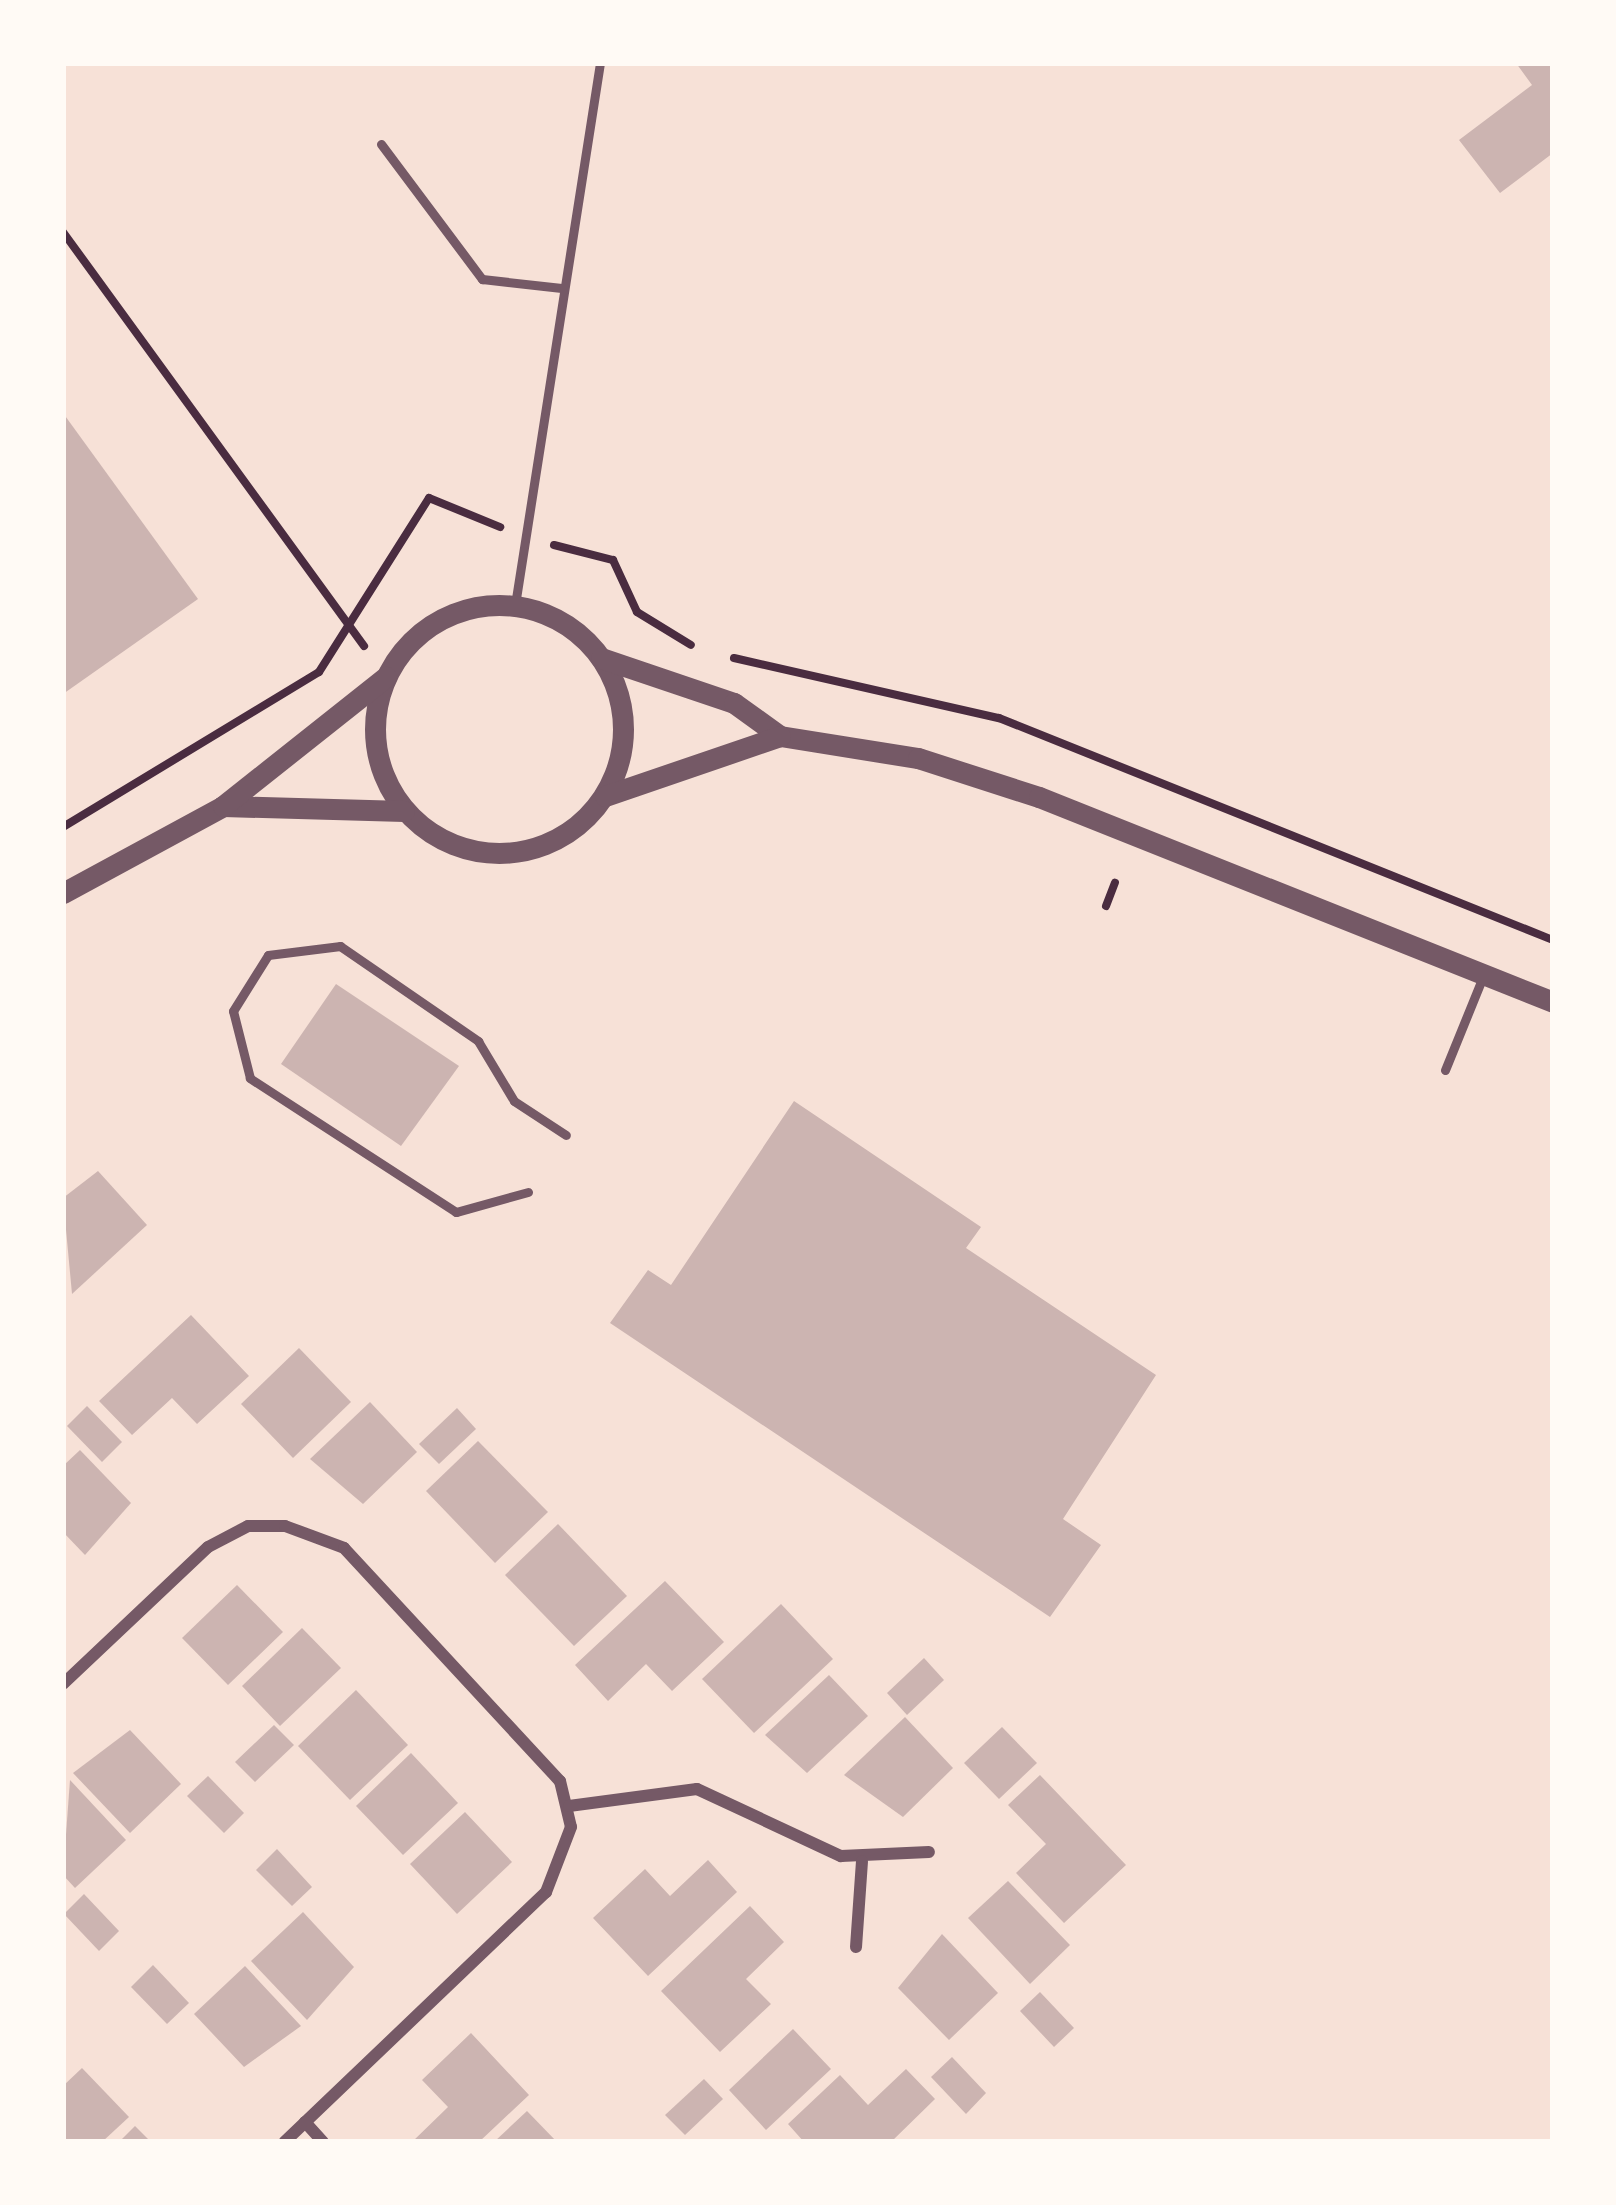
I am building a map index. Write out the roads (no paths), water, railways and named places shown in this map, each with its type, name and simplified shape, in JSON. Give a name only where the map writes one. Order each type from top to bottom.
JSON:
[{"type":"street","points":[[63,893],[223,806],[386,677],[439,620],[515,605],[578,632],[602,658],[625,726],[605,796]]},
{"type":"street","points":[[602,658],[734,703],[780,736],[918,758],[1039,797],[1553,1001]]},
{"type":"street","points":[[386,677],[375,747],[404,811],[449,844],[510,854],[568,834],[605,796],[780,736]]},
{"type":"street","points":[[223,806],[404,811]]},
{"type":"street","points":[[63,1684],[208,1547],[248,1526],[285,1526],[344,1548],[545,1763],[569,1806],[566,1852],[546,1892],[284,2142]]},
{"type":"street","points":[[569,1806],[697,1789],[862,1862],[929,1852]]},
{"type":"street","points":[[856,1947],[862,1862]]},
{"type":"street","points":[[304,2122],[323,2142]]},
{"type":"lane","points":[[515,605],[561,288],[600,63]]},
{"type":"lane","points":[[381,144],[482,279],[561,288]]},
{"type":"lane","points":[[528,1192],[456,1212],[250,1078],[233,1010],[268,956],[340,946],[478,1041],[514,1101],[566,1136]]},
{"type":"lane","points":[[1445,1070],[1484,974]]}]
